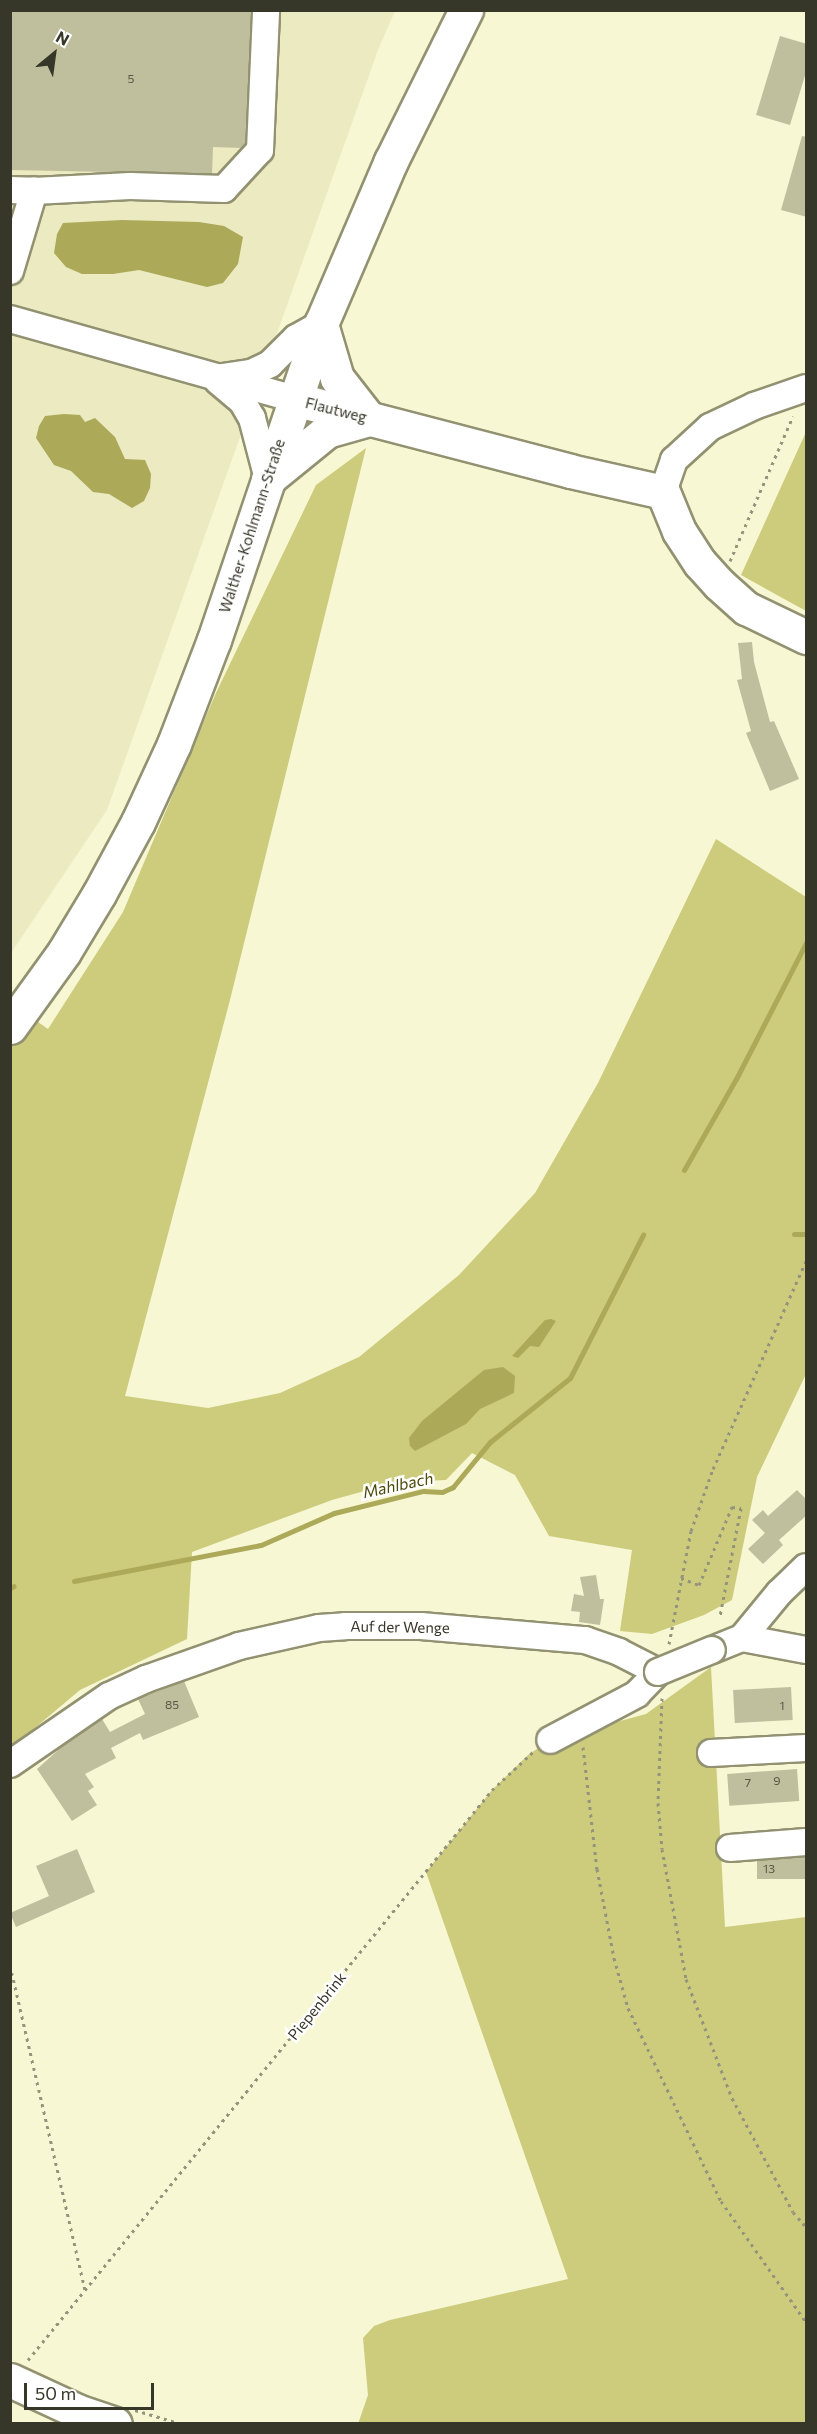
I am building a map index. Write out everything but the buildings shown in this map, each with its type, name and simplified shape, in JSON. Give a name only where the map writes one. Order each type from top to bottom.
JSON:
[{"type":"main road","name":"Walther-Kohlmann-Straße","points":[[10,1027],[53,968],[99,894],[143,812],[174,744],[214,640],[321,324],[392,161],[466,10]]},
{"type":"main road","points":[[268,479],[327,431],[369,418],[337,378],[321,324]]},
{"type":"main road","name":"Flautweg","points":[[294,399],[663,492]]},
{"type":"main road","points":[[663,492],[679,531],[700,563],[719,584],[746,608],[807,637]]},
{"type":"main road","points":[[18,2371],[77,2411],[115,2424]]},
{"type":"street","points":[[10,271],[22,190],[130,186],[225,189],[260,150],[266,10]]},
{"type":"street","name":"Flautweg","points":[[10,319],[294,399]]},
{"type":"street","points":[[216,378],[251,373],[270,364],[296,338],[321,324]]},
{"type":"street","points":[[216,378],[242,401],[252,418],[268,479]]},
{"type":"street","points":[[663,492],[674,460],[710,427],[754,406],[807,388]]},
{"type":"street","points":[[550,1740],[637,1694],[663,1673],[742,1638],[779,1593],[807,1567]]},
{"type":"street","name":"Auf der Wenge","points":[[10,1764],[108,1696],[146,1679],[239,1646],[319,1628],[421,1626],[585,1640],[663,1673]]},
{"type":"street","points":[[742,1638],[806,1652]]},
{"type":"street","points":[[711,1753],[807,1748]]},
{"type":"street","points":[[730,1848],[807,1842]]},
{"type":"path","points":[[719,584],[795,412]]},
{"type":"path","points":[[807,1261],[713,1469],[691,1531],[663,1673],[659,1717],[658,1803],[662,1849],[686,1979],[732,2098],[794,2212],[807,2227]]},
{"type":"path","points":[[681,1578],[699,1585],[732,1507],[741,1508],[720,1616]]},
{"type":"path","name":"Piepenbrink","points":[[18,2371],[492,1790],[528,1755],[550,1740]]},
{"type":"path","points":[[584,1754],[597,1869],[614,1958],[628,2008],[721,2201],[807,2322]]},
{"type":"path","points":[[10,1965],[85,2290]]},
{"type":"shaded area","points":[[11,11],[395,11],[378,50],[107,810],[11,953]]},
{"type":"shaded area","points":[[122,220],[199,222],[224,226],[243,237],[238,264],[223,283],[207,287],[139,270],[113,274],[82,274],[66,267],[54,253],[57,234],[63,223]]},
{"type":"shaded area","points":[[80,415],[85,422],[95,418],[115,437],[125,459],[145,460],[151,474],[150,488],[144,501],[132,508],[109,494],[93,492],[71,471],[54,465],[36,438],[45,416]]},
{"type":"shaded area","points":[[806,432],[806,611],[741,575]]},
{"type":"shaded area","points":[[366,448],[230,1000],[125,1396],[208,1408],[280,1393],[359,1357],[459,1275],[535,1193],[598,1083],[716,839],[806,897],[806,1374],[757,1477],[732,1600],[704,1615],[652,1634],[620,1631],[632,1550],[549,1536],[515,1475],[472,1453],[446,1480],[397,1482],[332,1500],[192,1552],[187,1639],[80,1690],[11,1748],[11,1003],[48,1029],[123,912],[215,695],[316,485]]},
{"type":"shaded area","points":[[545,1320],[556,1321],[539,1347],[530,1346],[518,1358],[512,1356]]},
{"type":"shaded area","points":[[503,1367],[515,1376],[514,1393],[480,1409],[466,1424],[415,1451],[410,1446],[409,1438],[422,1421],[484,1370]]},
{"type":"shaded area","points":[[711,1667],[725,1927],[806,1917],[806,2423],[358,2424],[368,2395],[363,2338],[374,2326],[390,2320],[568,2279],[426,1872],[492,1790],[528,1755],[550,1740],[646,1714]]},
{"type":"waterway","points":[[684,1170],[736,1079],[806,943]]},
{"type":"waterway","name":"Mahlbach","points":[[794,1234],[806,1234]]},
{"type":"waterway","name":"Mahlbach","points":[[74,1581],[261,1545],[334,1513],[423,1491],[442,1492],[453,1487],[490,1442],[570,1378],[643,1235]]},
{"type":"waterway","name":"Mahlbach","points":[[10,1588],[14,1586]]}]
